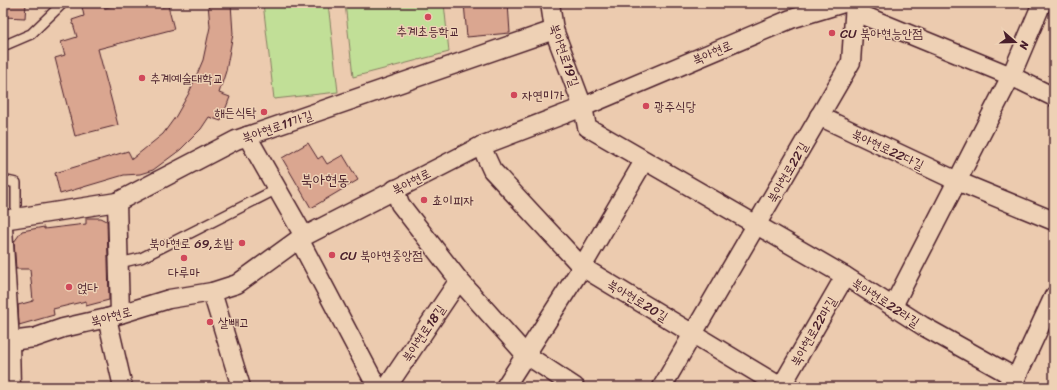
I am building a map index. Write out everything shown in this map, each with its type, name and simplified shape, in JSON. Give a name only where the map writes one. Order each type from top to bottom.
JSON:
[{"type":"street","name":"북아현로19길","points":[[550,3],[554,30],[583,107]]},
{"type":"street","points":[[892,306],[1010,76],[1042,3]]},
{"type":"street","points":[[851,6],[1054,97]]},
{"type":"street","name":"북아현로","points":[[7,342],[34,338],[63,328],[114,316],[169,300],[212,292],[237,284],[301,238],[481,146],[583,107],[791,19],[851,6]]},
{"type":"street","name":"북아현로22길","points":[[662,387],[851,62],[851,6]]},
{"type":"street","name":"북아현로11가길","points":[[7,222],[117,202],[236,140],[554,30]]},
{"type":"street","points":[[583,107],[587,127],[644,161],[758,224]]},
{"type":"street","name":"북아현로22다길","points":[[820,116],[957,181],[1054,221]]},
{"type":"street","points":[[247,136],[277,189],[377,387]]},
{"type":"street","points":[[481,146],[492,170],[582,267]]},
{"type":"street","points":[[506,387],[525,354],[582,267],[644,161]]},
{"type":"street","points":[[395,189],[400,204],[459,280],[525,354],[575,387]]},
{"type":"street","points":[[117,202],[119,264],[114,316],[124,387]]},
{"type":"street","points":[[7,222],[7,342],[11,387]]},
{"type":"street","name":"북아현로22라길","points":[[758,224],[846,276],[1011,382]]},
{"type":"street","name":"북아현로20길","points":[[582,267],[693,334]]},
{"type":"street","name":"북아현로22마길","points":[[781,387],[846,276]]},
{"type":"street","name":"북아현로18길","points":[[387,387],[459,280]]},
{"type":"street","points":[[212,292],[241,387]]},
{"type":"street","points":[[1011,382],[1054,296]]},
{"type":"street","points":[[693,334],[781,387]]},
{"type":"lane","points":[[3,46],[31,34],[63,3]]},
{"type":"lane","points":[[3,180],[16,183],[7,222]]},
{"type":"lane","points":[[119,264],[141,258],[277,189]]},
{"type":"green space","points":[[263,3],[328,3],[338,92],[274,99]]},
{"type":"green space","points":[[345,3],[444,3],[449,52],[353,77]]},
{"type":"building","points":[[3,3],[26,3],[25,18],[3,17]]},
{"type":"building","points":[[96,3],[103,3],[105,8],[124,3],[161,3],[162,7],[168,6],[174,29],[98,49],[118,125],[75,136],[55,58],[65,55],[61,42],[77,37],[72,20],[84,16],[82,7]]},
{"type":"building","points":[[208,3],[231,3],[233,34],[226,71],[219,93],[230,97],[221,121],[209,117],[201,129],[180,150],[153,170],[140,174],[124,175],[60,194],[55,173],[128,151],[132,159],[163,134],[176,116],[189,93],[203,60],[210,27]]},
{"type":"building","name":"추계초등학교","points":[[464,3],[508,3],[510,33],[467,37]]},
{"type":"building","points":[[308,143],[318,159],[322,156],[327,164],[343,155],[358,180],[311,208],[282,158]]},
{"type":"building","points":[[86,218],[101,218],[107,221],[109,300],[86,306],[86,301],[53,309],[54,315],[19,325],[18,305],[33,301],[30,269],[16,269],[14,242],[22,231],[44,227],[44,229],[86,224]]},
{"type":"place","name":"추계초등학교","points":[[428,17]]},
{"type":"place","name":"CU 북아현능안점","points":[[832,33]]},
{"type":"place","name":"추계예술대학교","points":[[142,78]]},
{"type":"place","name":"자연미가","points":[[514,95]]},
{"type":"place","name":"광주식당","points":[[646,106]]},
{"type":"place","name":"해든식탁","points":[[264,112]]},
{"type":"place","name":"쵸이피자","points":[[424,200]]},
{"type":"place","name":"북아현로 69,초밥","points":[[242,243]]},
{"type":"place","name":"CU 북아현중앙점","points":[[332,255]]},
{"type":"place","name":"다루마","points":[[184,258]]},
{"type":"place","name":"얹다","points":[[69,287]]},
{"type":"place","name":"살빼고","points":[[210,322]]},
{"type":"district","name":"북아현동","points":[[325,180]]}]
